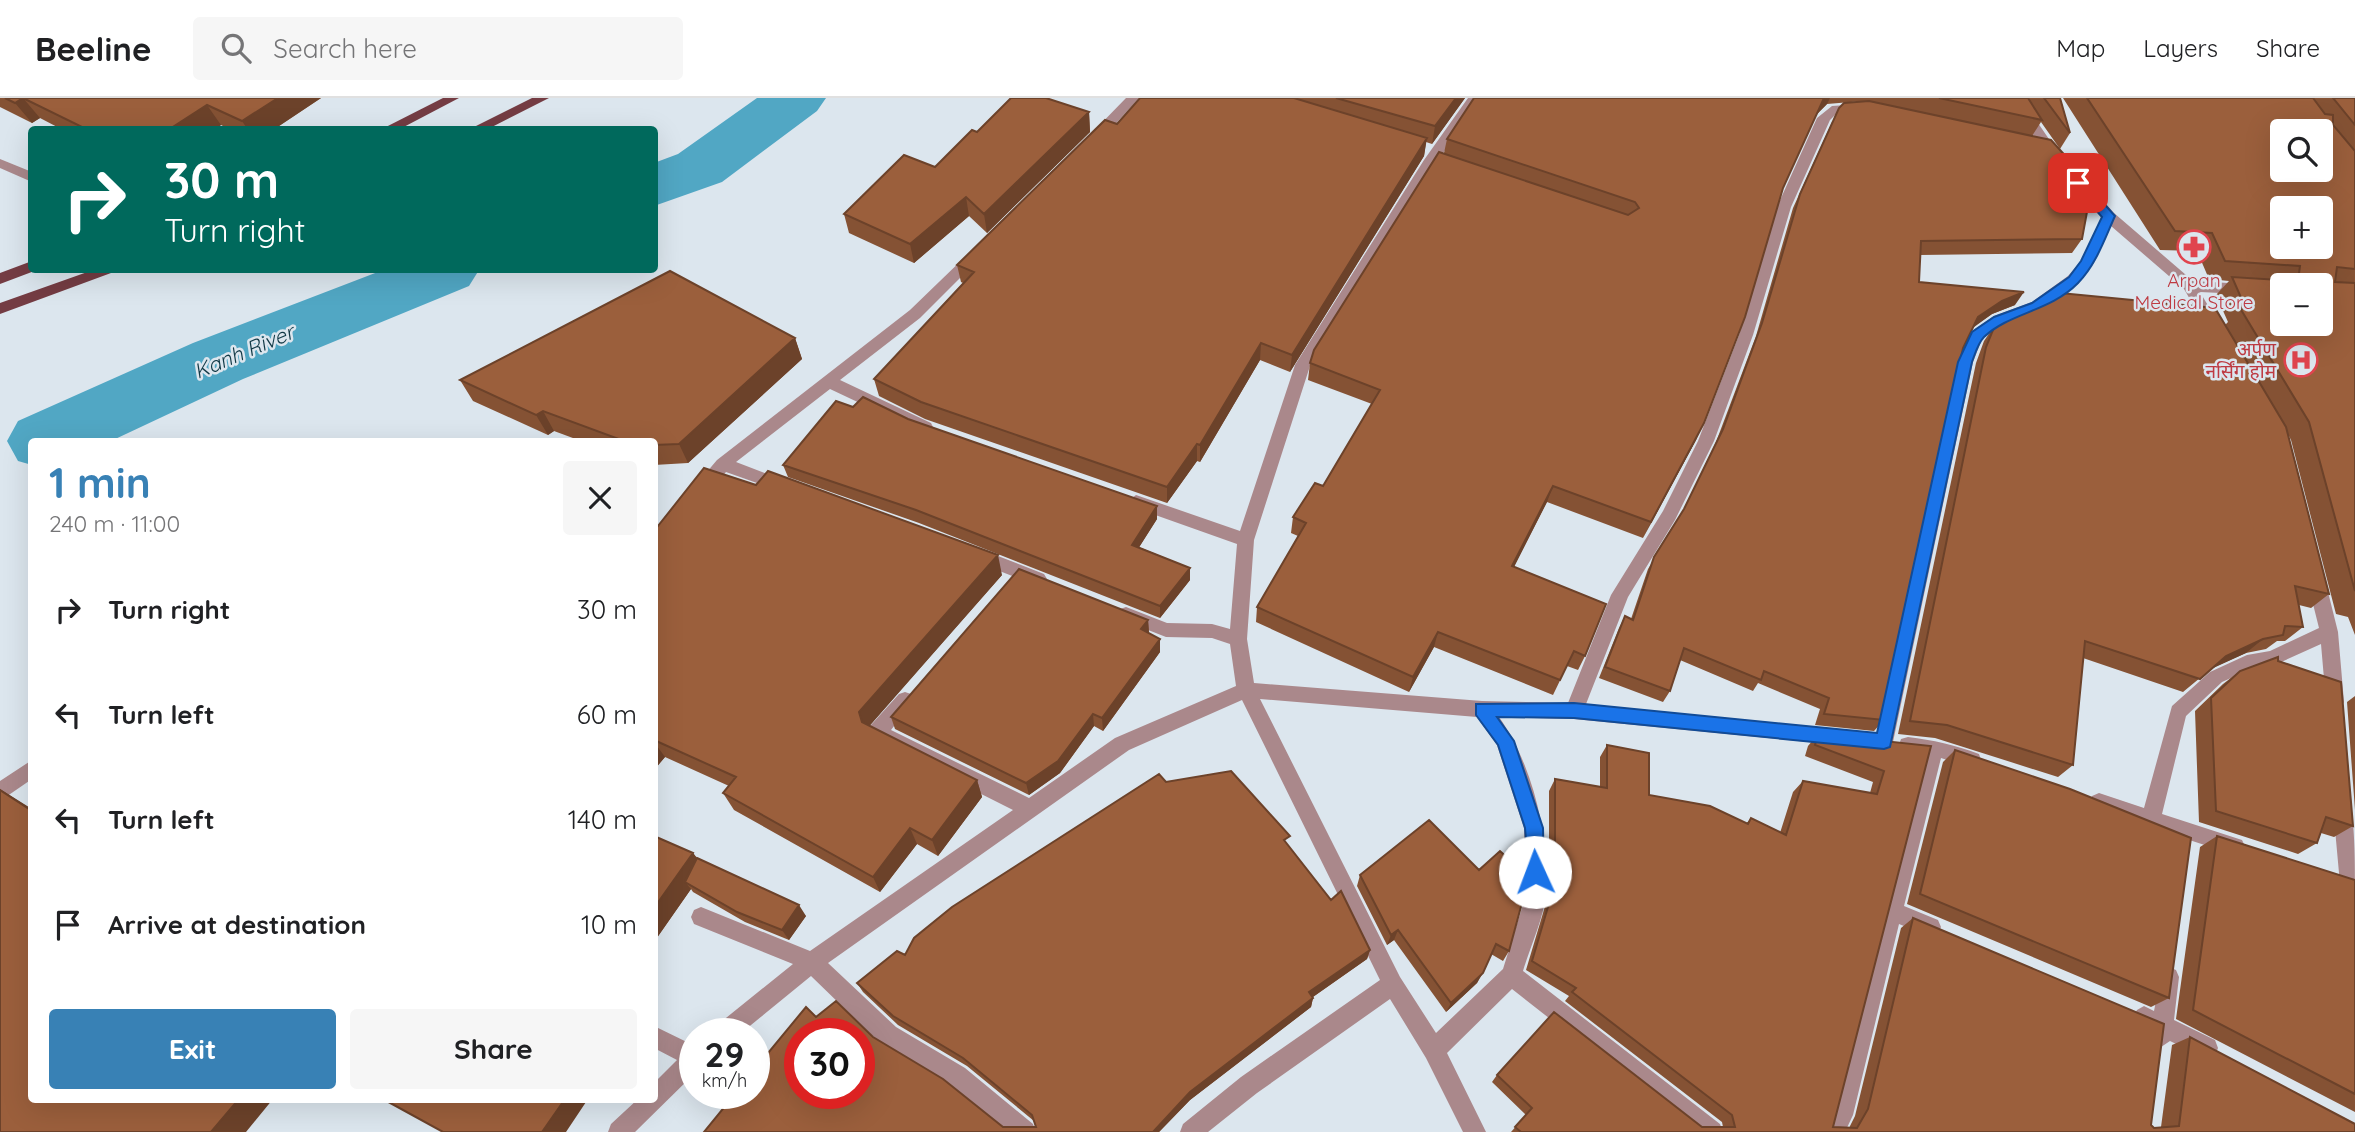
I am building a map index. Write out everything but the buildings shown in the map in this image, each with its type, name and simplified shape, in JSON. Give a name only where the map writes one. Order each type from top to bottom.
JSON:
[{"type":"main road","points":[[394,126],[453,98]]},
{"type":"main road","points":[[483,126],[543,98]]},
{"type":"main road","points":[[0,279],[28,268]]},
{"type":"main road","points":[[0,309],[98,273]]},
{"type":"street","points":[[1085,148],[1133,98]]},
{"type":"street","points":[[1475,98],[1434,157],[1303,365],[1246,540],[1238,639],[1245,690],[1393,984],[1434,1050],[1475,1132]]},
{"type":"street","points":[[2015,98],[2048,148],[2109,216],[2189,286],[2224,345]]},
{"type":"street","points":[[1574,711],[1619,595],[1668,515],[1706,442],[1746,335],[1784,207],[1824,118],[1832,110],[1845,107],[1875,111]]},
{"type":"street","points":[[2022,142],[2048,148]]},
{"type":"street","points":[[0,163],[28,176]]},
{"type":"street","points":[[1870,740],[1965,362],[1976,336],[1999,320],[2037,306],[2073,280],[2087,263],[2109,216]]},
{"type":"street","points":[[690,503],[723,464],[915,314],[984,247]]},
{"type":"street","points":[[2189,286],[2270,290]]},
{"type":"street","points":[[830,382],[944,434]]},
{"type":"street","points":[[723,464],[796,491]]},
{"type":"street","points":[[1114,494],[1246,540]]},
{"type":"street","points":[[960,548],[1014,577],[1052,584]]},
{"type":"street","points":[[2313,568],[2329,632],[2336,725]]},
{"type":"street","points":[[1115,609],[1166,630],[1212,631],[1238,639]]},
{"type":"street","points":[[2151,820],[2178,712],[2216,677],[2247,663],[2273,658],[2329,632]]},
{"type":"street","points":[[918,686],[877,732],[1029,808]]},
{"type":"street","points":[[744,1018],[812,962],[1122,744],[1245,690],[1482,709],[1574,711],[1870,740],[1934,748],[1985,765]]},
{"type":"street","points":[[1434,1050],[1511,975],[1536,895],[1534,828],[1505,741],[1482,709]]},
{"type":"street","points":[[1834,1132],[1842,1115],[1871,985],[1934,748]]},
{"type":"street","points":[[0,792],[28,771]]},
{"type":"street","points":[[2325,876],[2352,884],[2342,791]]},
{"type":"street","points":[[2075,794],[2151,820],[2188,838],[2251,852]]},
{"type":"street","points":[[1892,911],[1952,936]]},
{"type":"street","points":[[701,917],[812,962],[888,1035],[957,1076],[1025,1132]]},
{"type":"street","points":[[2157,1059],[2172,956]]},
{"type":"street","points":[[1511,975],[1712,1132]]},
{"type":"street","points":[[1191,1132],[1249,1085],[1393,984]]},
{"type":"street","points":[[2129,1010],[2222,1056]]},
{"type":"street","points":[[658,1038],[679,1049]]},
{"type":"street","points":[[658,1095],[679,1074]]},
{"type":"street","points":[[618,1132],[650,1103]]},
{"type":"waterway","name":"Kanh River","points":[[658,184],[700,168],[796,98]]},
{"type":"waterway","name":"Kanh River","points":[[51,438],[218,361],[438,273]]},
{"type":"place","name":"Arpan Medical Store","points":[[2194,247]]},
{"type":"place","name":"अर्पण नर्सिंग होम","points":[[2301,360]]},
{"type":"route","points":[[1535,872],[1534,828],[1505,741],[1482,709],[1574,711],[1884,742],[1965,362],[1976,336],[1999,320],[2037,306],[2073,280],[2087,263],[2109,216],[2078,183]]}]
